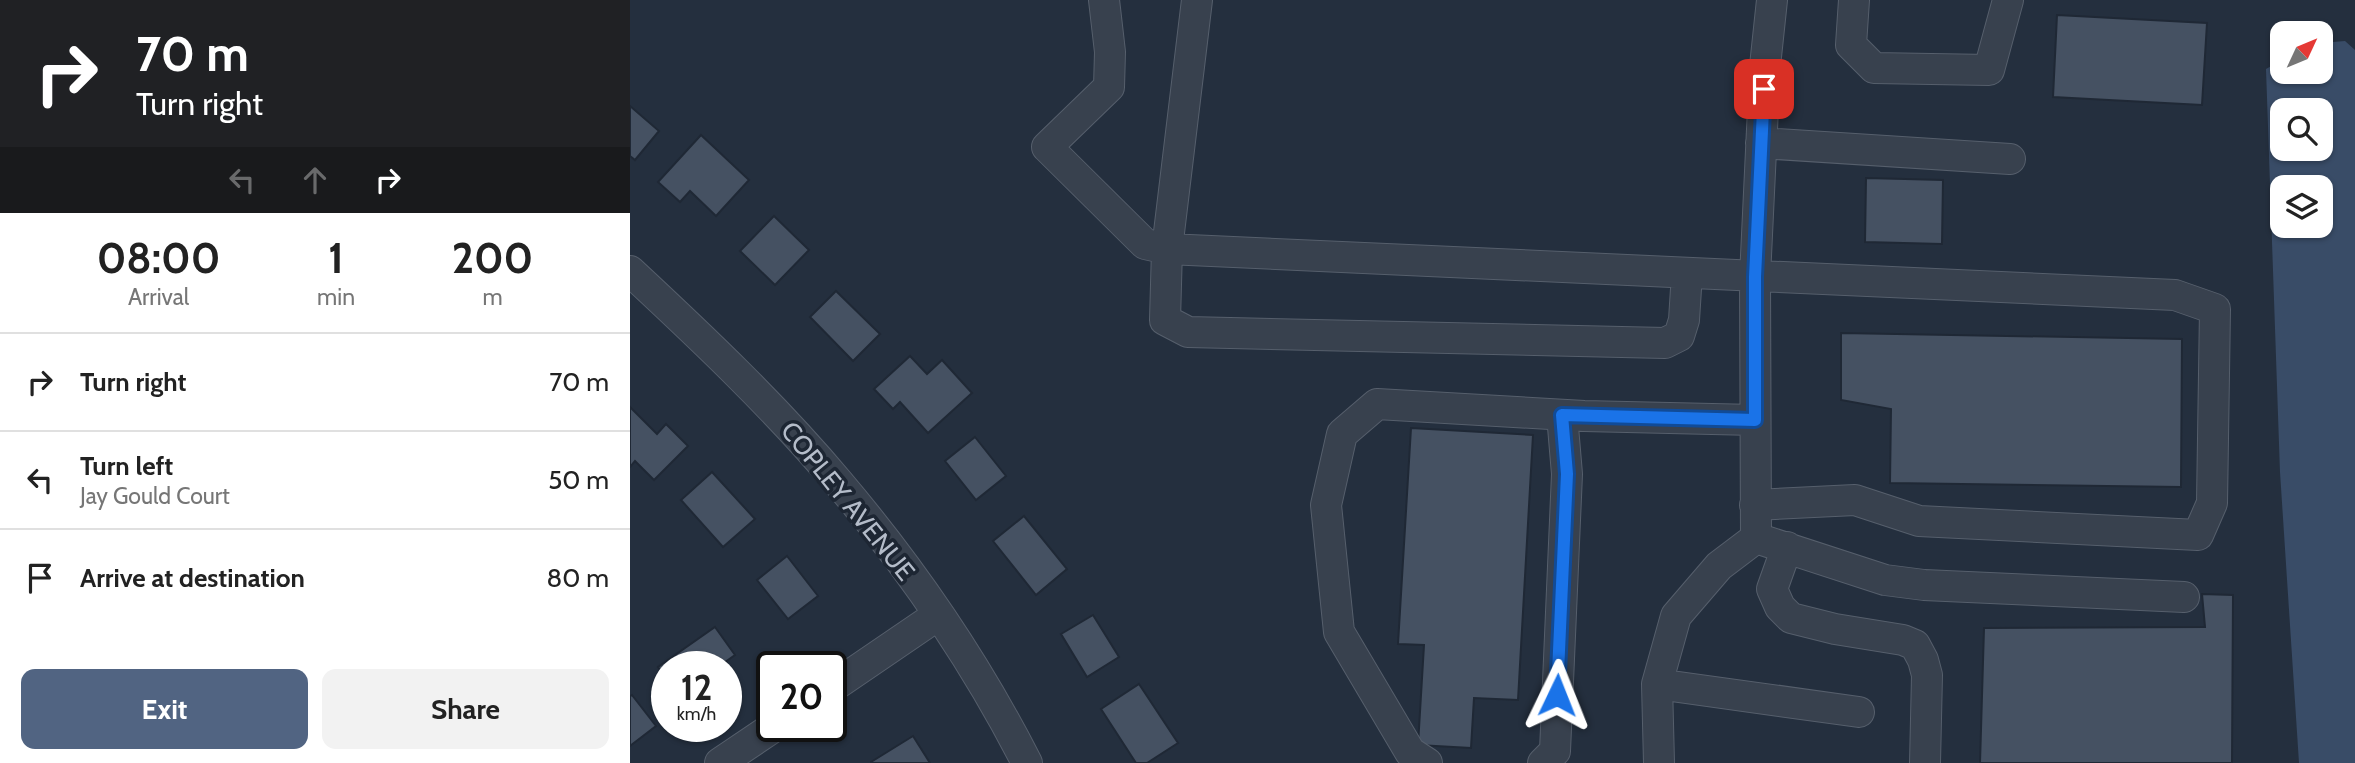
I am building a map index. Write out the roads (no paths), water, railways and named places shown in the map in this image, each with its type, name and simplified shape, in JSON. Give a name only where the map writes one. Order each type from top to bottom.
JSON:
[{"type":"street","points":[[1104,0],[1110,52],[1109,87],[1047,147],[1145,244],[1167,248],[2175,295],[2215,309],[2212,503],[2198,535],[1919,521],[1855,500],[1755,505]]},
{"type":"street","points":[[1198,0],[1167,248],[1165,320],[1188,332],[1665,343],[1679,336],[1682,328],[1687,273]]},
{"type":"street","points":[[1756,538],[1755,277],[1765,66],[1772,0]]},
{"type":"street","points":[[1854,0],[1851,46],[1874,68],[1989,69],[2007,0]]},
{"type":"street","points":[[1761,143],[2010,159]]},
{"type":"street","name":"COPLEY AVENUE","points":[[630,271],[700,337],[803,442],[839,483],[938,615],[989,692],[1027,763]]},
{"type":"street","points":[[1427,763],[1410,752],[1339,632],[1326,505],[1342,434],[1377,404],[1562,415],[1755,420]]},
{"type":"street","points":[[1543,763],[1555,751],[1567,474],[1562,415]]},
{"type":"street","points":[[1756,538],[1885,580],[1924,585],[2184,597]]},
{"type":"street","points":[[1659,763],[1657,684],[1676,615],[1720,566],[1756,538]]},
{"type":"street","points":[[1787,547],[1772,589],[1780,607],[1790,618],[1835,629],[1903,640],[1915,645],[1927,675],[1925,763]]},
{"type":"street","points":[[847,677],[938,615]]},
{"type":"street","points":[[1657,684],[1859,712]]},
{"type":"street","points":[[720,763],[756,739]]},
{"type":"water","points":[[2345,41],[2355,50],[2355,763],[2299,763],[2280,472],[2272,238],[2333,238],[2333,175],[2270,175],[2270,184],[2266,69],[2270,67],[2270,84],[2333,84],[2333,42]]}]
